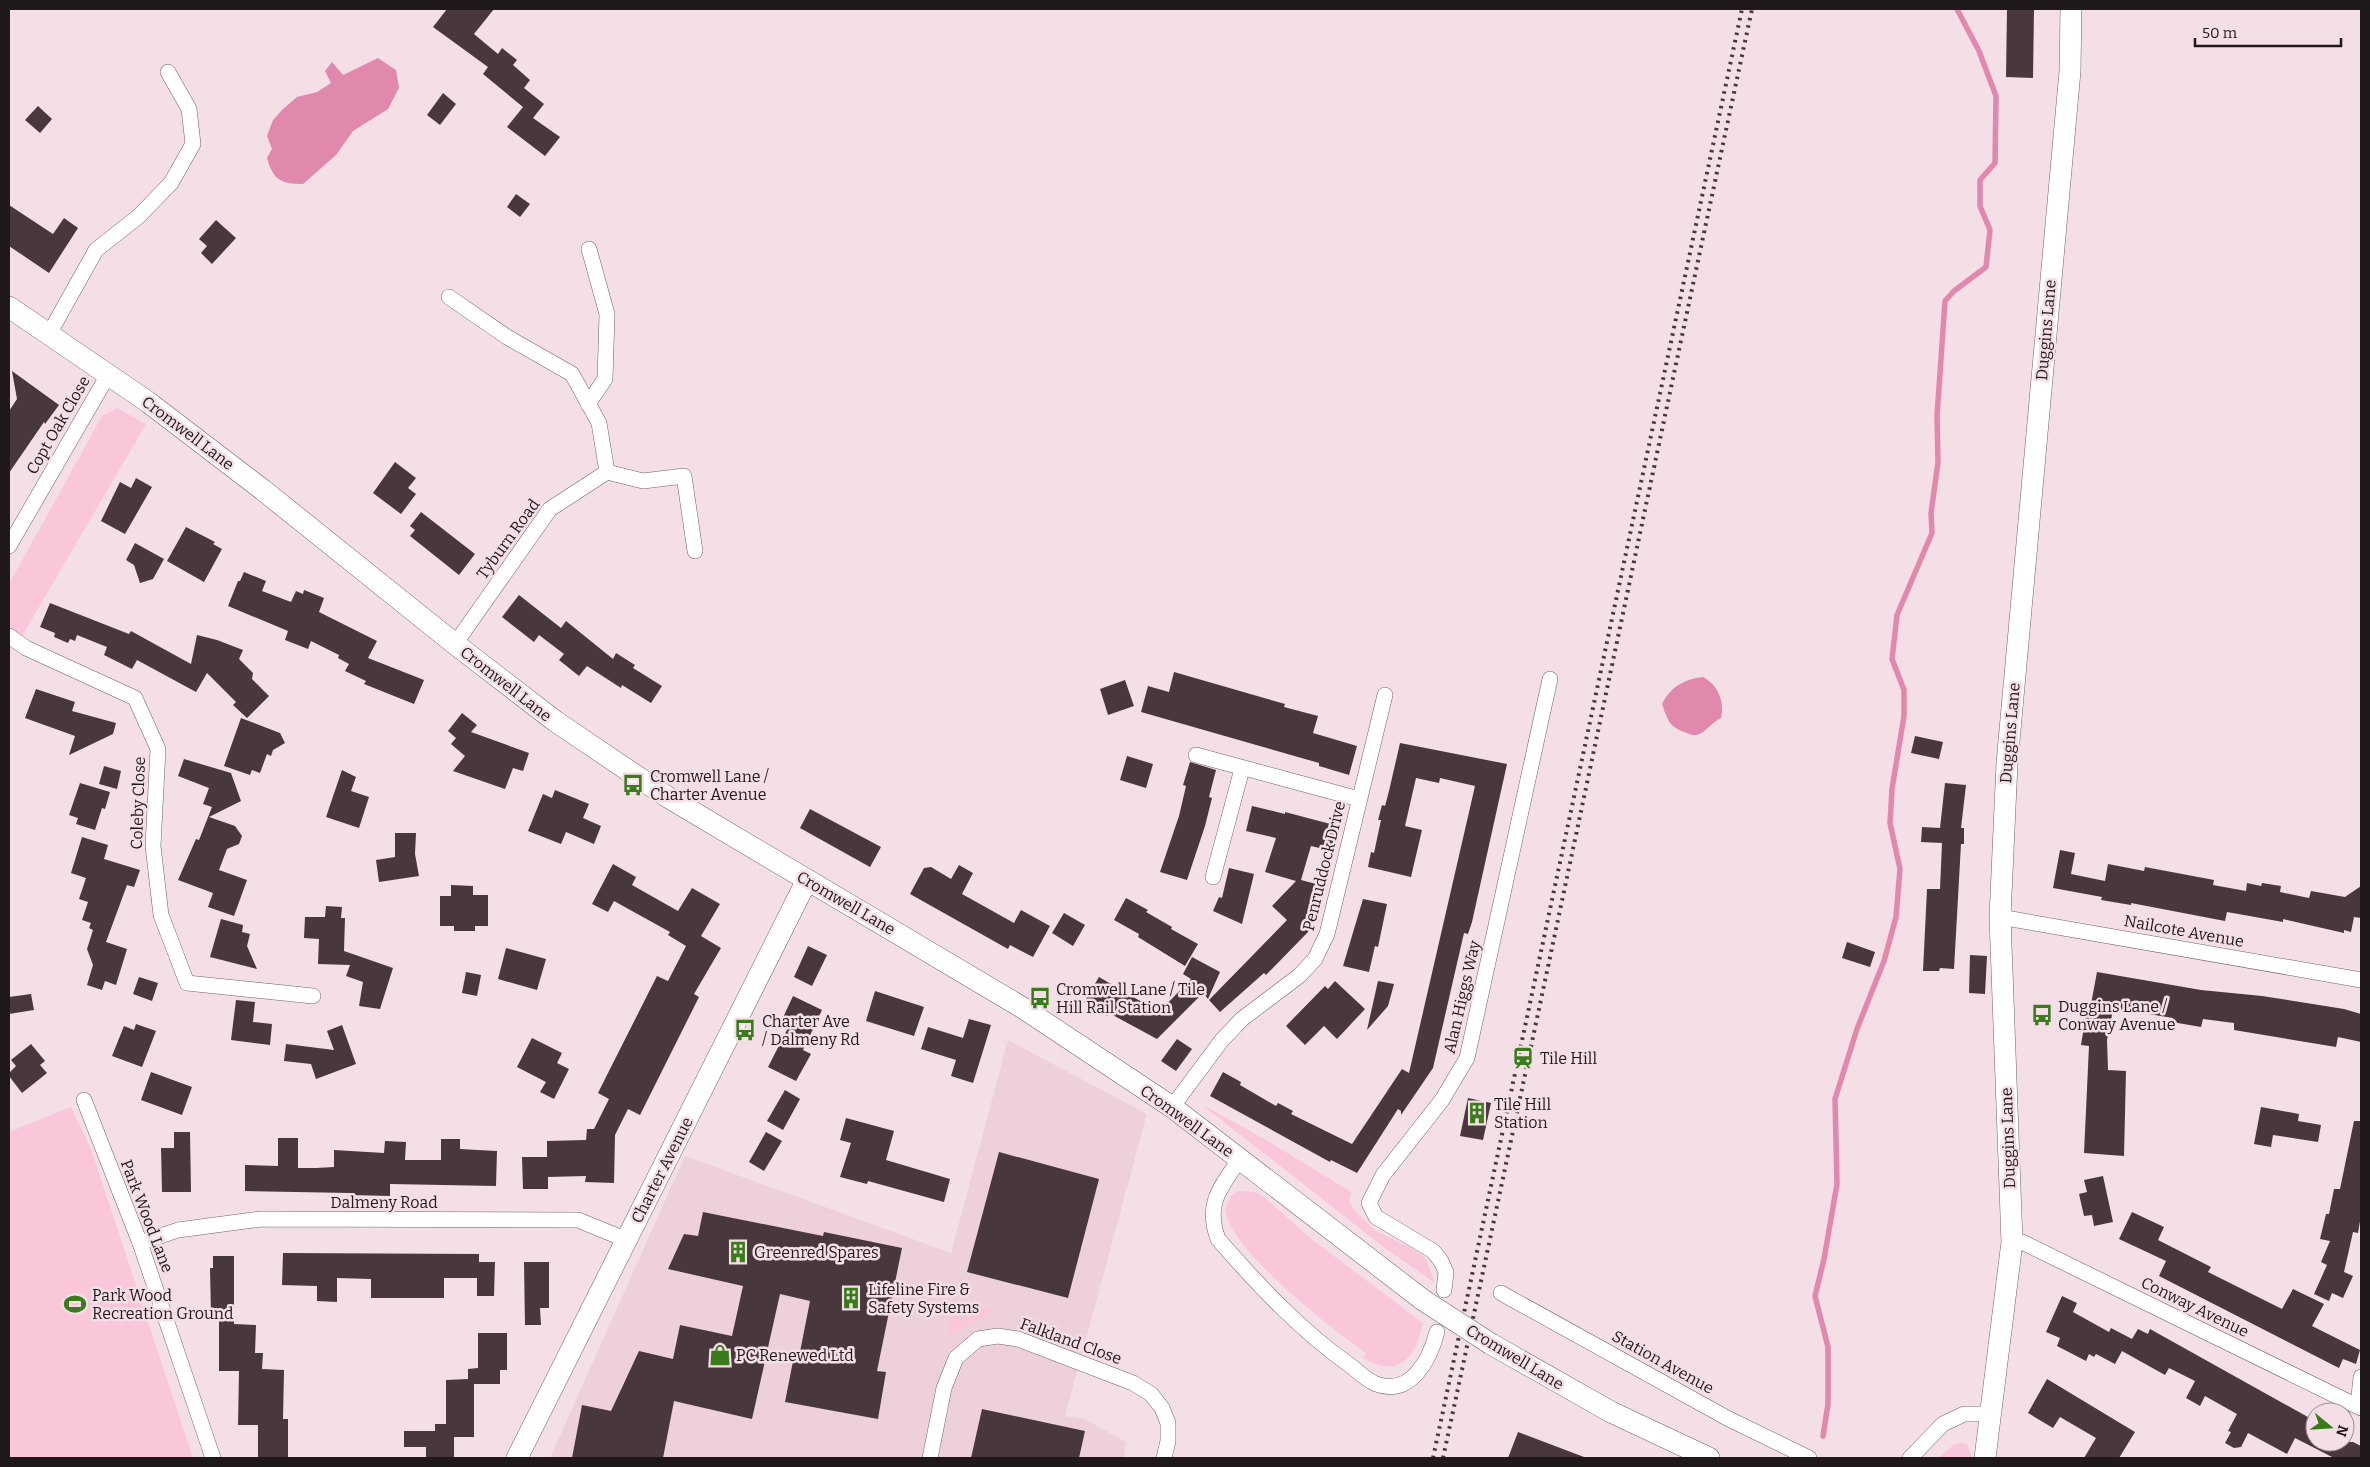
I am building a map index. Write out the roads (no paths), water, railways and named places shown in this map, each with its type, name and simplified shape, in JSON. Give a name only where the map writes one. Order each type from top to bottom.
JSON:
[{"type":"street","name":"Duggins Lane","points":[[1985,1458],[2012,1242],[2000,917],[2006,763],[2070,71],[2071,9]]},
{"type":"street","points":[[49,334],[96,250],[139,216],[171,184],[193,144],[189,109],[168,72]]},
{"type":"street","points":[[588,404],[605,379],[607,314],[589,249]]},
{"type":"street","points":[[449,297],[507,337],[572,374],[598,423],[607,472],[642,481],[684,476],[695,551]]},
{"type":"street","name":"Cromwell Lane","points":[[9,307],[148,402],[264,490],[455,644],[555,721],[666,796],[1023,1008],[1172,1107],[1423,1300],[1491,1344],[1550,1379],[1627,1420],[1709,1458]]},
{"type":"street","name":"Copt Oak Close","points":[[9,546],[108,375]]},
{"type":"street","name":"Tyburn Road","points":[[455,644],[550,509],[607,472]]},
{"type":"street","name":"Coleby Close","points":[[9,636],[26,648],[135,698],[158,749],[152,846],[161,915],[187,982],[313,996]]},
{"type":"street","name":"Alan Higgs Way","points":[[1444,1290],[1446,1272],[1441,1261],[1433,1251],[1376,1217],[1369,1203],[1383,1175],[1442,1100],[1467,1058],[1550,679]]},
{"type":"street","name":"Penruddock Drive","points":[[1172,1107],[1222,1040],[1242,1019],[1299,976],[1315,959],[1327,934],[1385,695]]},
{"type":"street","points":[[1196,756],[1359,799]]},
{"type":"street","points":[[1213,877],[1242,769]]},
{"type":"street","name":"Charter Avenue","points":[[517,1458],[807,880]]},
{"type":"street","name":"Nailcote Avenue","points":[[2000,917],[2361,980]]},
{"type":"street","name":"Park Wood Lane","points":[[84,1100],[140,1243],[213,1458]]},
{"type":"street","points":[[1240,1159],[1214,1200],[1211,1222],[1218,1239],[1300,1326],[1333,1354],[1376,1384],[1398,1386],[1415,1376],[1427,1362],[1436,1332]]},
{"type":"street","name":"Dalmeny Road","points":[[140,1243],[178,1230],[261,1219],[578,1220],[627,1240]]},
{"type":"street","name":"Conway Avenue","points":[[2012,1242],[2022,1242],[2360,1407]]},
{"type":"street","name":"Station Avenue","points":[[1501,1293],[1728,1418],[1809,1458]]},
{"type":"street","name":"Falkland Close","points":[[930,1458],[944,1388],[956,1358],[970,1344],[978,1340],[998,1336],[1018,1340],[1134,1383],[1151,1394],[1162,1408],[1168,1423],[1168,1441],[1164,1458]]},
{"type":"street","points":[[2360,1407],[2361,1377]]},
{"type":"street","points":[[1910,1458],[1943,1424],[1964,1414],[1991,1414]]},
{"type":"waterway","points":[[1823,1436],[1828,1404],[1828,1347],[1815,1296],[1824,1259],[1837,1184],[1835,1099],[1857,1029],[1884,961],[1896,917],[1900,869],[1890,823],[1892,789],[1904,716],[1904,690],[1892,659],[1897,615],[1932,533],[1931,513],[1938,462],[1937,416],[1945,301],[1954,291],[1986,267],[1990,230],[1980,206],[1980,180],[1995,163],[1996,96],[1979,51],[1957,9]]},
{"type":"railway","points":[[1433,1458],[1742,9]]},
{"type":"railway","points":[[1443,1458],[1752,9]]},
{"type":"place","name":"Cromwell Lane / Charter Avenue","points":[[633,785]]},
{"type":"place","name":"Cromwell Lane / Tile Hill Rail Station","points":[[1040,998]]},
{"type":"place","name":"Duggins Lane / Conway Avenue","points":[[2042,1015]]},
{"type":"place","name":"Charter Ave / Dalmeny Rd","points":[[745,1030]]},
{"type":"place","name":"Tile Hill","points":[[1523,1058]]},
{"type":"place","name":"Tile Hill Station","points":[[1477,1113]]},
{"type":"place","name":"Greenred Spares","points":[[738,1252]]},
{"type":"place","name":"Lifeline Fire & Safety Systems","points":[[851,1298]]},
{"type":"place","name":"Park Wood Recreation Ground","points":[[75,1304]]},
{"type":"place","name":"PC Renewed Ltd","points":[[720,1355]]}]
